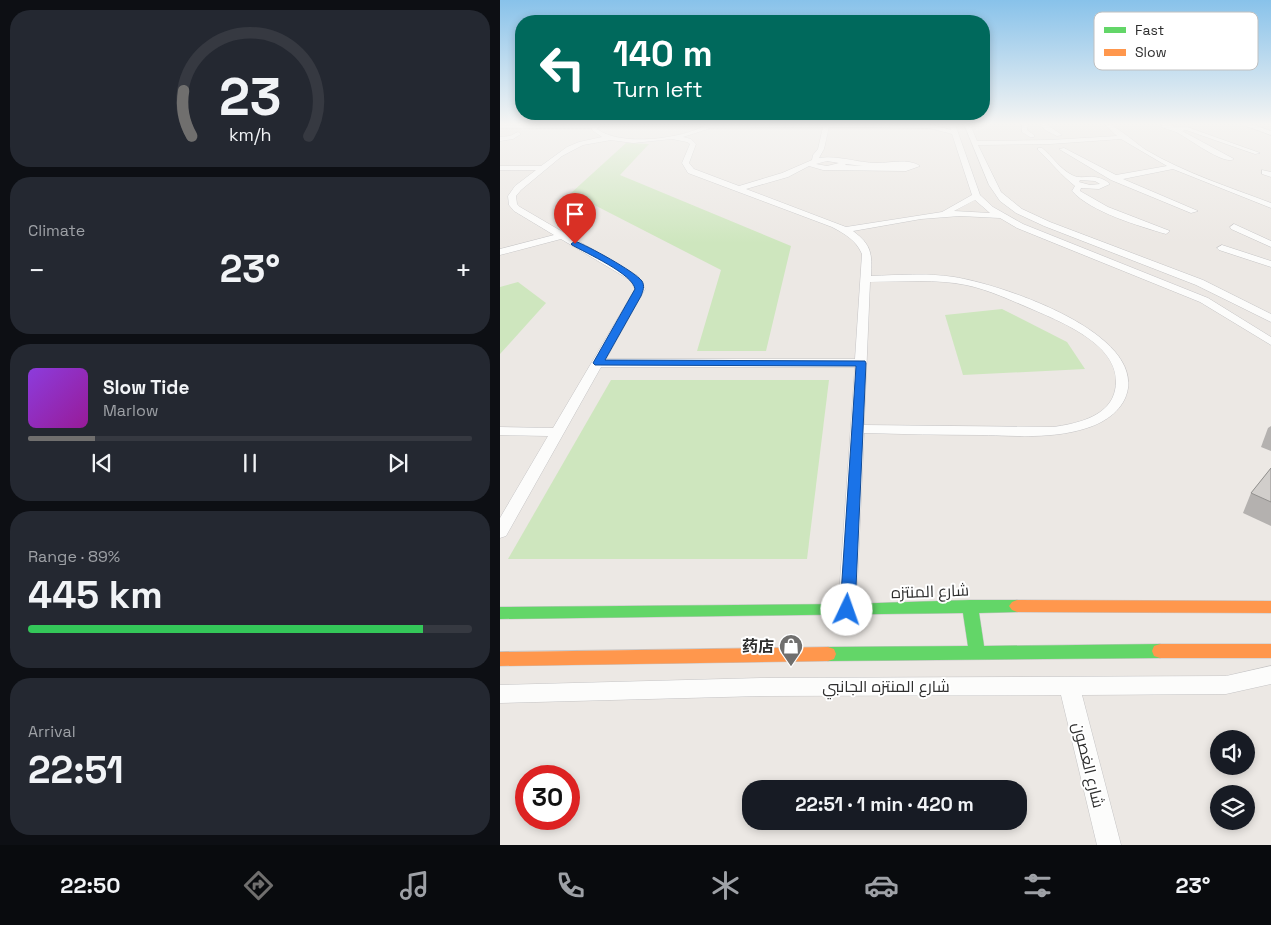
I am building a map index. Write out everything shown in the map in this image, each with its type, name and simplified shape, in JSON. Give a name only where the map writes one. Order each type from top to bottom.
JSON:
[{"type":"street","points":[[500,532],[640,289],[638,283],[627,273],[560,236],[516,209],[508,201],[518,188],[548,163]]},
{"type":"street","points":[[685,163],[686,167],[699,174],[845,230],[864,245],[867,254],[866,279],[847,610]]},
{"type":"street","points":[[738,189],[785,174],[810,163]]},
{"type":"street","points":[[812,163],[815,167],[836,164],[893,166]]},
{"type":"street","points":[[965,163],[976,196],[982,203],[1002,217],[1204,300],[1234,317],[1271,342]]},
{"type":"street","points":[[984,163],[998,194],[1008,203],[1030,216],[1218,290],[1247,304],[1271,319]]},
{"type":"street","points":[[1054,163],[1062,174],[1077,183],[1101,187],[1106,184],[1101,180],[1175,167]]},
{"type":"street","points":[[1088,163],[1115,178],[1194,211]]},
{"type":"street","points":[[1169,163],[1271,206]]},
{"type":"street","points":[[785,174],[836,164]]},
{"type":"street","points":[[500,168],[543,168]]},
{"type":"street","points":[[1077,183],[1076,191],[1085,197],[1130,219],[1166,231]]},
{"type":"street","points":[[941,215],[976,196]]},
{"type":"street","points":[[845,230],[941,215],[978,214],[1002,217]]},
{"type":"street","points":[[822,220],[886,224]]},
{"type":"street","points":[[1234,227],[1271,244]]},
{"type":"street","points":[[500,252],[560,236]]},
{"type":"street","points":[[1222,248],[1271,264]]},
{"type":"street","points":[[1097,257],[1111,256],[1115,253],[1114,250]]},
{"type":"street","points":[[1145,275],[1145,272],[1148,270],[1161,267]]},
{"type":"street","points":[[857,429],[1036,431],[1067,429],[1094,421],[1113,408],[1120,393],[1122,378],[1117,363],[1094,336],[995,289],[934,278],[866,279]]},
{"type":"street","points":[[598,363],[861,363]]},
{"type":"street","points":[[500,431],[558,432]]},
{"type":"street","points":[[970,606],[977,652]]},
{"type":"street","name":"شارع المنتزه","points":[[500,613],[847,610],[970,606],[1271,607]]},
{"type":"street","points":[[500,659],[977,652],[1271,651]]},
{"type":"street","name":"شارع المنتزه الجانبي","points":[[500,694],[760,687],[1226,685],[1271,675]]},
{"type":"street","name":"شارع الغصون","points":[[1069,685],[1109,845]]},
{"type":"green space","points":[[604,163],[631,163],[620,175],[791,246],[766,351],[697,351],[721,270],[571,193]]},
{"type":"green space","points":[[518,282],[546,303],[500,354],[500,287]]},
{"type":"green space","points":[[1002,309],[1067,342],[1085,369],[963,375],[945,315]]},
{"type":"green space","points":[[611,380],[829,380],[807,559],[508,559]]},
{"type":"building","points":[[1271,468],[1271,502],[1251,493]]},
{"type":"traffic: fast","points":[[970,606],[977,652]]},
{"type":"traffic: fast","points":[[500,613],[847,610],[1017,606]]},
{"type":"traffic: fast","points":[[828,654],[1160,651]]},
{"type":"traffic: slow","points":[[1017,606],[1271,607]]},
{"type":"traffic: slow","points":[[1160,651],[1271,651]]},
{"type":"traffic: slow","points":[[500,659],[828,654]]},
{"type":"place","name":"药店","points":[[791,667]]},
{"type":"route","points":[[575,244],[627,273],[634,278],[640,289],[598,363],[861,363],[847,610]]}]
